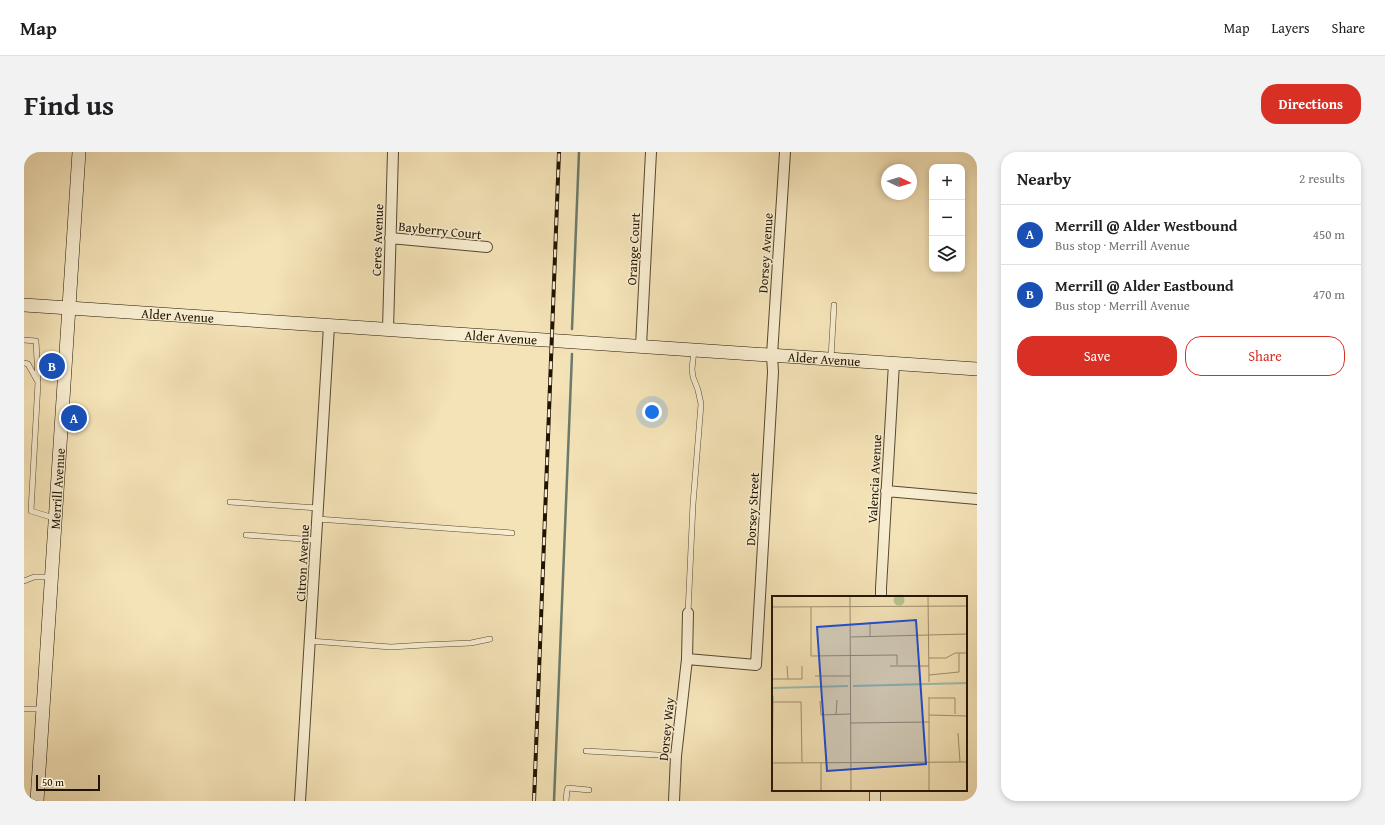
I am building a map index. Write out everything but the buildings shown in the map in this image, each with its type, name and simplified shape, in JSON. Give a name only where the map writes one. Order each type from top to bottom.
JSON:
[{"type":"main road","name":"Merrill Avenue","points":[[37,801],[79,152]]},
{"type":"main road","name":"Alder Avenue","points":[[24,305],[977,369]]},
{"type":"street","name":"Ceres Avenue","points":[[388,330],[393,152]]},
{"type":"street","name":"Orange Court","points":[[641,346],[651,152]]},
{"type":"street","name":"Dorsey Avenue","points":[[772,355],[784,152]]},
{"type":"street","name":"Bayberry Court","points":[[390,238],[487,247]]},
{"type":"street","name":"Citron Avenue","points":[[300,801],[329,326]]},
{"type":"street","name":"Dorsey Street","points":[[687,659],[756,665],[773,372],[772,355]]},
{"type":"street","name":"Valencia Avenue","points":[[881,596],[894,363]]},
{"type":"street","points":[[886,491],[977,499]]},
{"type":"street","name":"Dorsey Way","points":[[674,801],[676,756],[687,659],[688,613]]},
{"type":"lane","points":[[830,359],[834,305]]},
{"type":"lane","points":[[24,340],[36,341],[38,382],[31,511],[55,518]]},
{"type":"lane","points":[[688,613],[693,504],[701,404],[692,369],[694,350]]},
{"type":"lane","points":[[24,363],[28,364],[38,382]]},
{"type":"lane","points":[[230,502],[318,514],[512,533]]},
{"type":"lane","points":[[246,535],[316,540]]},
{"type":"lane","points":[[24,581],[34,577],[51,577]]},
{"type":"lane","points":[[310,641],[391,647],[424,644],[471,643],[490,639]]},
{"type":"lane","points":[[24,709],[42,709]]},
{"type":"lane","points":[[586,751],[676,756]]},
{"type":"lane","points":[[566,801],[568,788],[589,790]]},
{"type":"waterway","points":[[572,329],[579,152]]},
{"type":"waterway","points":[[554,801],[572,354]]},
{"type":"railway","points":[[534,801],[559,152]]},
{"type":"place","name":"Merrill @ Alder Eastbound","points":[[52,366]]},
{"type":"place","name":"Merrill @ Alder Westbound","points":[[74,418]]}]
